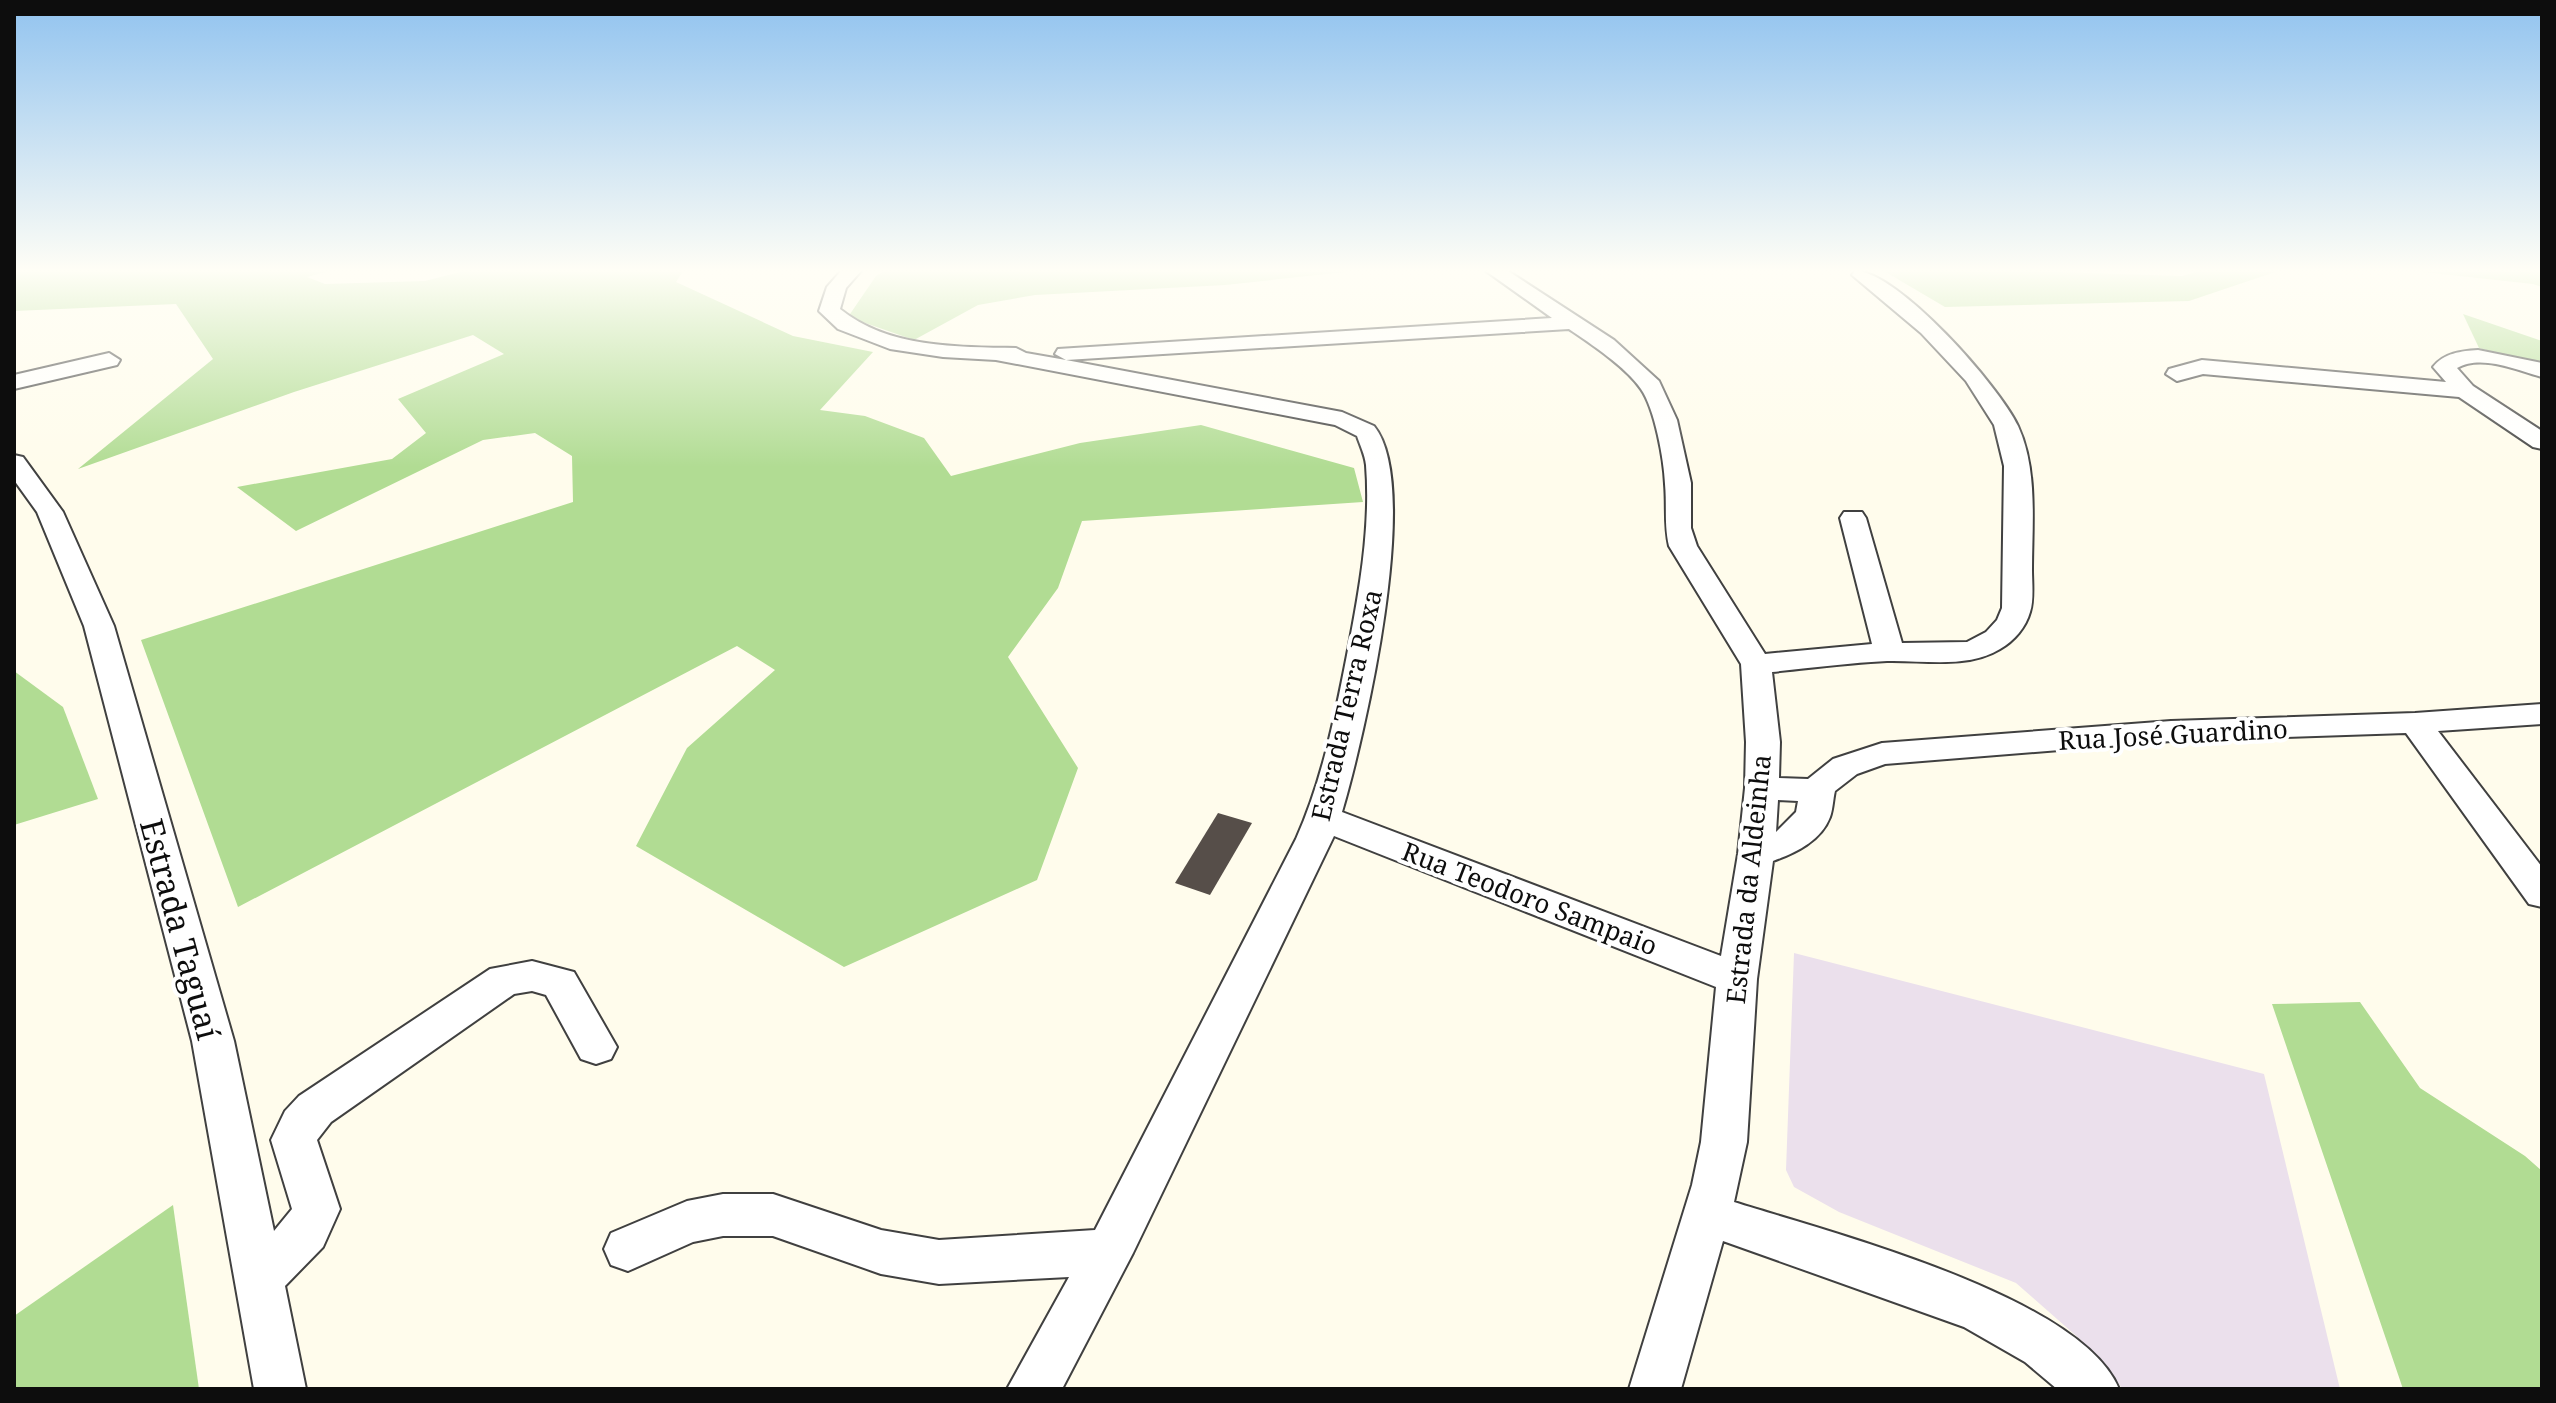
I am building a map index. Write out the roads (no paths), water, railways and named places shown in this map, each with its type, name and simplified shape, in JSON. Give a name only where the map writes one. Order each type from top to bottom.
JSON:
[{"type":"street","points":[[871,336],[903,344],[997,354],[1160,350],[1367,336]]},
{"type":"street","name":"Estrada da Aldeinha","points":[[1593,336],[1615,352],[1651,386],[1665,420],[1678,483],[1678,528],[1683,546],[1756,664],[1763,742],[1756,854],[1737,979],[1724,1142],[1655,1389]]},
{"type":"street","points":[[1756,664],[1889,651],[1953,652],[1984,646],[2002,634],[2013,620],[2017,608],[2014,447],[1998,409],[1936,336]]},
{"type":"street","name":"Estrada Terra Roxa","points":[[997,354],[1324,415],[1356,425],[1368,433],[1377,452],[1380,485],[1377,576],[1348,720],[1323,818],[1243,977],[1178,1118],[1033,1389]]},
{"type":"street","points":[[2542,370],[2496,359],[2472,357],[2450,362],[2444,367],[2465,391],[2542,442]]},
{"type":"street","points":[[14,382],[109,360]]},
{"type":"street","points":[[2177,374],[2202,367],[2465,391]]},
{"type":"street","name":"Estrada Taguaí","points":[[23,473],[50,512],[99,626],[213,1041],[280,1389]]},
{"type":"street","points":[[1853,518],[1889,651]]},
{"type":"street","name":"Rua José Guardino","points":[[1817,791],[1822,782],[1845,765],[1882,754],[2171,731],[2415,723],[2542,714]]},
{"type":"street","points":[[2415,723],[2542,894]]},
{"type":"street","points":[[1756,854],[1789,841],[1813,816],[1817,791],[1762,788]]},
{"type":"street","name":"Rua Teodoro Sampaio","points":[[1323,818],[1737,979]]},
{"type":"street","points":[[259,1278],[306,1232],[316,1209],[294,1140],[301,1124],[315,1109],[504,980],[532,976],[560,983],[596,1047]]},
{"type":"street","points":[[1706,1214],[1910,1283],[1993,1316],[2049,1348],[2093,1389]]},
{"type":"street","points":[[628,1249],[687,1222],[723,1215],[773,1215],[881,1252],[939,1262],[1107,1252]]}]
